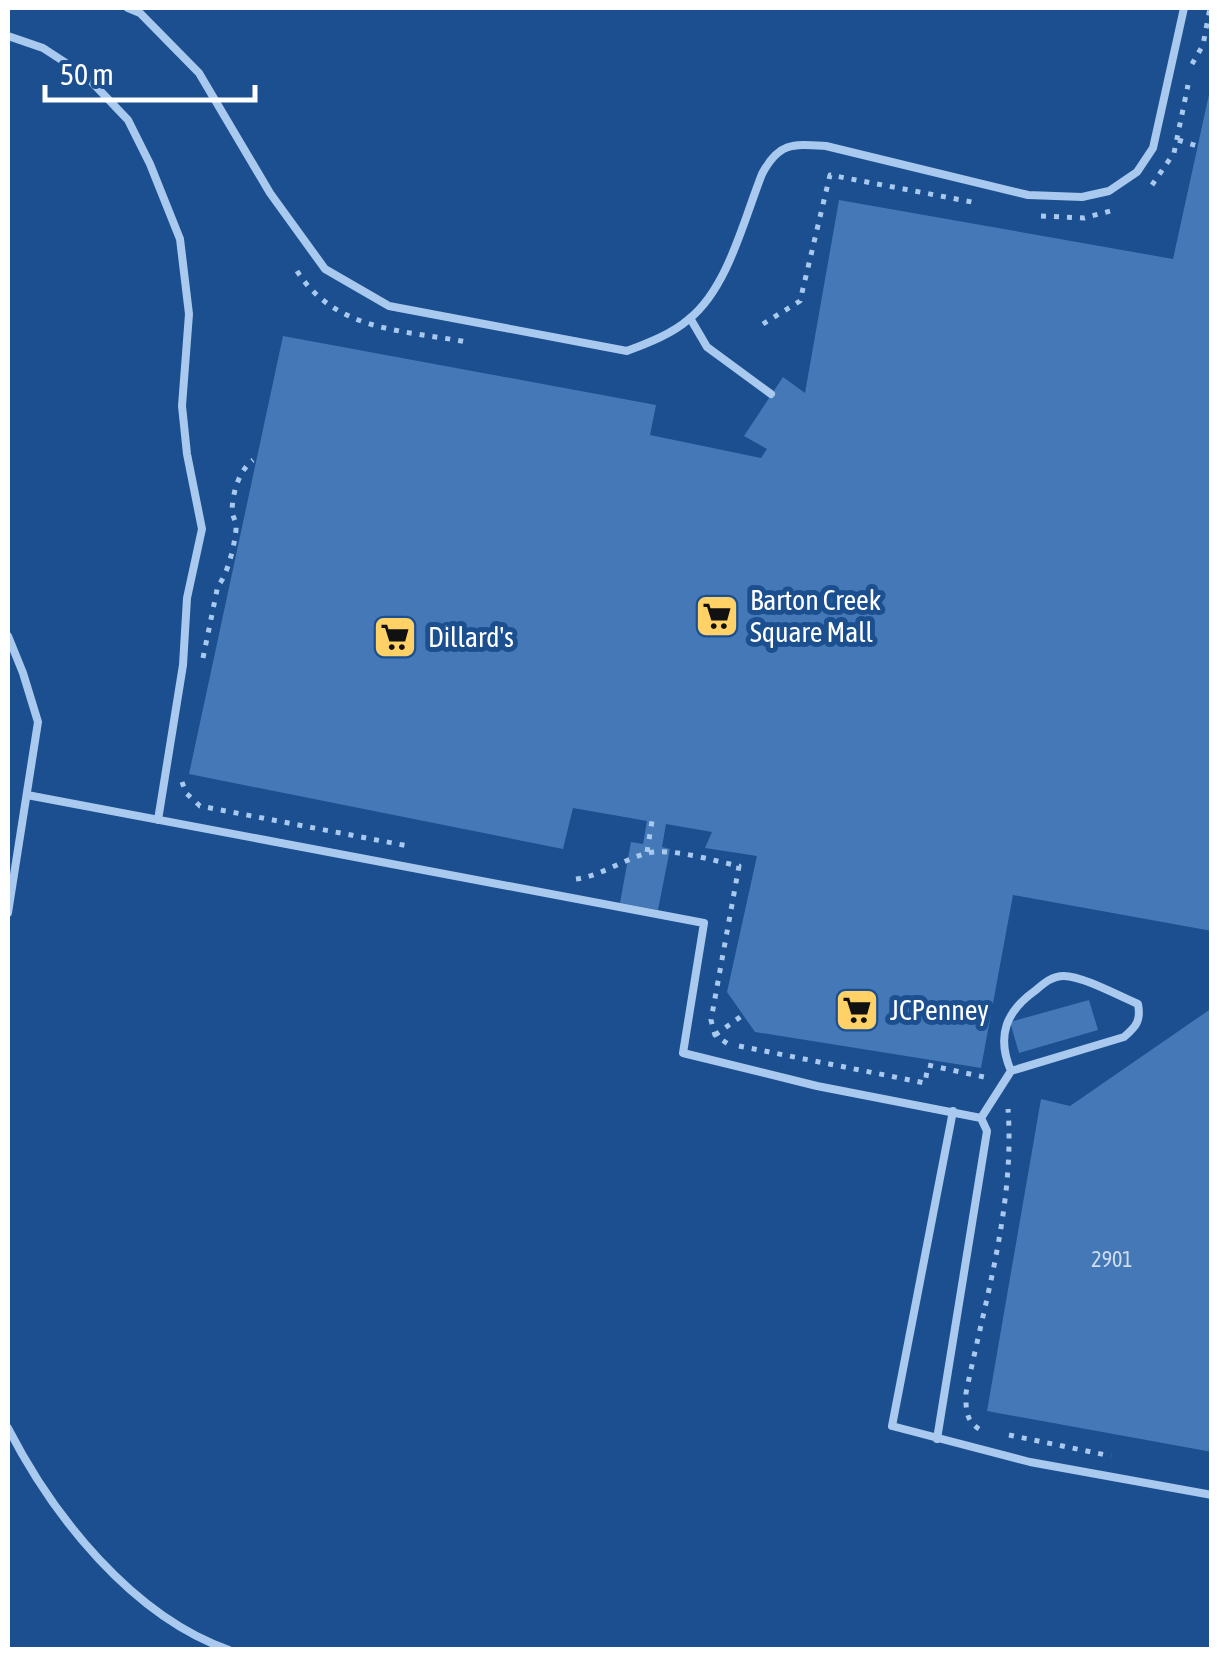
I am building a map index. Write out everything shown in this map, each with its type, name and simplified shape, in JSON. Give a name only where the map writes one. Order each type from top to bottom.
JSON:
[{"type":"lane","points":[[128,8],[140,13],[198,73],[270,194],[325,269],[389,306],[627,351],[690,318],[719,284],[771,158],[792,144],[826,146],[1028,194],[1082,197],[1109,192],[1137,172],[1153,148],[1184,8]]},
{"type":"lane","points":[[8,36],[43,48],[86,76],[128,120],[180,239],[189,314],[182,406],[202,528],[187,598],[183,665],[158,820]]},
{"type":"lane","points":[[690,318],[707,348],[772,394]]},
{"type":"lane","points":[[8,636],[38,722],[8,913]]},
{"type":"lane","points":[[27,795],[704,922],[683,1053],[817,1086],[981,1118]]},
{"type":"lane","points":[[981,1118],[1011,1071],[1124,1036],[1140,1017],[1138,1004],[1067,976],[1052,978],[1018,1002],[1004,1023],[1004,1056],[1011,1071]]},
{"type":"lane","points":[[953,1112],[892,1426],[1101,1477],[1212,1495]]},
{"type":"lane","points":[[937,1439],[987,1131],[981,1118]]},
{"type":"lane","points":[[8,1428],[31,1474],[89,1550],[147,1603],[229,1650]]},
{"type":"path","points":[[1178,140],[1198,146]]},
{"type":"path","points":[[203,659],[218,585],[225,580],[236,524],[231,514],[242,468],[253,460]]},
{"type":"path","points":[[181,775],[186,793],[200,806],[413,847]]},
{"type":"path","points":[[647,852],[652,821]]},
{"type":"path","points":[[560,876],[579,880],[647,852],[739,866],[713,1002],[715,1035],[729,1044],[924,1082],[928,1064],[984,1076],[982,1086]]},
{"type":"path","points":[[715,1035],[742,1015]]},
{"type":"path","points":[[980,1430],[971,1424],[966,1393],[1004,1204],[1012,1137],[1010,1100]]},
{"type":"path","points":[[998,1433],[1123,1458]]},
{"type":"building","name":"Barton Creek Square Mall","points":[[1210,90],[1212,931],[1013,895],[981,1068],[755,1032],[727,992],[757,856],[705,848],[712,832],[666,824],[662,847],[670,849],[658,910],[620,903],[631,842],[643,844],[647,821],[573,808],[563,849],[189,774],[283,336],[656,405],[650,435],[761,458],[767,449],[744,436],[783,377],[805,393],[839,200],[1173,259]]},
{"type":"building","points":[[1089,1000],[1098,1030],[1019,1053],[1010,1022]]},
{"type":"building","points":[[1212,1008],[1212,1452],[987,1411],[1041,1099],[1070,1106]]},
{"type":"place","name":"Barton Creek Square Mall","points":[[717,616]]},
{"type":"place","name":"Dillard's","points":[[395,637]]},
{"type":"place","name":"JCPenney","points":[[857,1010]]}]
